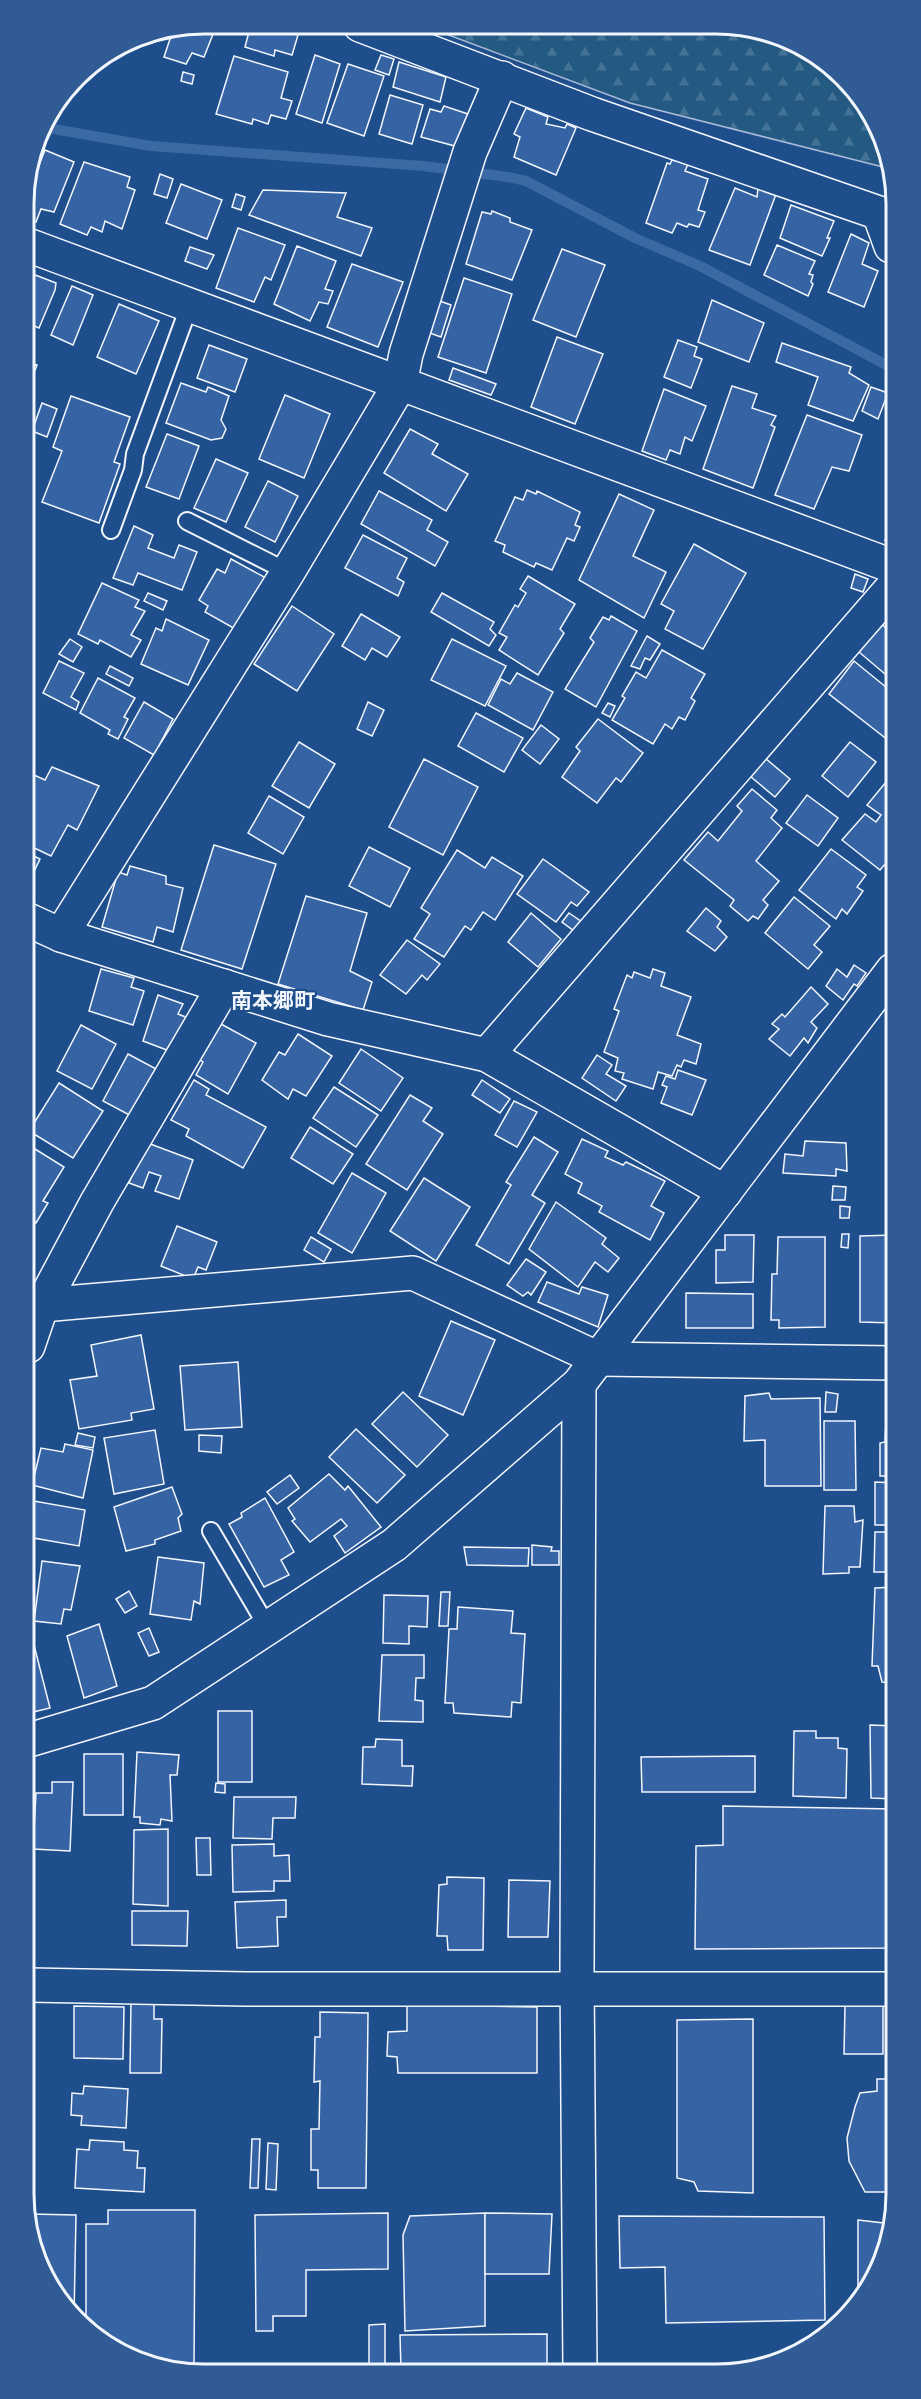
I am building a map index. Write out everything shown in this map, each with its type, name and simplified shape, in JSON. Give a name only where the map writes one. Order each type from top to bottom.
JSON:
[{"type":"street","points":[[387,35],[592,114],[879,213],[886,232]]},
{"type":"street","points":[[61,935],[288,572],[400,384],[406,354],[470,152],[502,78]]},
{"type":"street","points":[[35,248],[886,564]]},
{"type":"street","points":[[487,1055],[886,595]]},
{"type":"street","points":[[35,923],[61,935],[328,1019],[487,1055],[725,1192]]},
{"type":"street","points":[[35,1738],[153,1703],[394,1545],[579,1384],[886,979]]},
{"type":"street","points":[[35,1304],[224,986]]},
{"type":"street","points":[[35,1304],[413,1273],[599,1359],[886,1363]]},
{"type":"street","points":[[579,1384],[577,1988],[580,2364]]},
{"type":"street","points":[[35,1985],[246,1989],[886,1989]]},
{"type":"lane","points":[[111,530],[133,470],[135,454],[190,304]]},
{"type":"lane","points":[[187,520],[288,572]]},
{"type":"lane","points":[[211,1531],[268,1628]]},
{"type":"green space","points":[[449,35],[716,35],[738,36],[771,44],[801,57],[837,84],[864,120],[874,140],[882,167],[630,103]]},
{"type":"building","points":[[213,35],[204,57],[192,53],[186,64],[164,57],[170,38]]},
{"type":"building","points":[[248,35],[298,35],[292,55],[275,50],[274,56],[245,47]]},
{"type":"building","points":[[315,55],[340,64],[322,123],[296,114]]},
{"type":"building","points":[[381,55],[394,59],[389,75],[375,70]]},
{"type":"building","points":[[234,56],[288,72],[281,98],[292,101],[286,119],[271,115],[268,124],[253,119],[252,124],[216,114]]},
{"type":"building","points":[[399,62],[446,77],[440,102],[393,87]]},
{"type":"building","points":[[348,64],[384,76],[364,136],[327,123]]},
{"type":"building","points":[[183,72],[194,75],[192,84],[181,81]]},
{"type":"building","points":[[390,95],[423,105],[412,144],[379,134]]},
{"type":"building","points":[[444,106],[468,114],[455,146],[421,137],[430,109],[441,112]]},
{"type":"building","points":[[526,108],[548,117],[546,124],[565,128],[567,124],[576,128],[556,175],[514,157],[520,137],[514,134]]},
{"type":"building","points":[[45,150],[74,162],[54,212],[41,209],[36,222],[35,194],[39,164]]},
{"type":"building","points":[[672,160],[688,164],[685,171],[708,179],[698,210],[705,212],[699,227],[689,224],[687,227],[677,223],[672,233],[646,223],[667,163],[670,164]]},
{"type":"building","points":[[84,162],[130,177],[127,187],[135,190],[122,229],[105,221],[102,232],[91,227],[87,235],[60,224]]},
{"type":"building","points":[[160,174],[173,179],[167,198],[154,194]]},
{"type":"building","points":[[181,184],[222,200],[207,239],[166,223]]},
{"type":"building","points":[[735,188],[757,197],[758,188],[776,194],[750,265],[709,250]]},
{"type":"building","points":[[263,190],[346,193],[337,217],[372,228],[361,256],[249,215]]},
{"type":"building","points":[[236,194],[245,197],[241,210],[232,207]]},
{"type":"building","points":[[791,205],[834,221],[822,256],[780,238]]},
{"type":"building","points":[[492,211],[510,218],[510,222],[532,230],[512,280],[466,264],[482,212],[491,214]]},
{"type":"building","points":[[238,228],[285,245],[271,280],[265,277],[254,302],[216,288]]},
{"type":"building","points":[[851,234],[869,243],[862,264],[878,271],[864,307],[828,292]]},
{"type":"building","points":[[777,245],[815,261],[809,274],[813,275],[811,282],[813,284],[808,296],[764,275]]},
{"type":"building","points":[[297,246],[336,261],[325,289],[333,291],[328,304],[319,302],[310,321],[274,304]]},
{"type":"building","points":[[190,247],[214,255],[207,269],[185,261]]},
{"type":"building","points":[[562,249],[605,265],[576,337],[533,320]]},
{"type":"building","points":[[352,264],[403,282],[378,347],[327,327]]},
{"type":"building","points":[[35,275],[56,283],[39,328],[35,326]]},
{"type":"building","points":[[464,278],[512,294],[486,373],[438,357]]},
{"type":"building","points":[[72,286],[93,295],[73,345],[51,335]]},
{"type":"building","points":[[437,300],[451,305],[441,337],[427,332]]},
{"type":"building","points":[[712,300],[764,323],[749,362],[698,342]]},
{"type":"building","points":[[119,304],[159,321],[136,374],[97,357]]},
{"type":"building","points":[[557,337],[603,354],[575,424],[531,407]]},
{"type":"building","points":[[678,340],[697,347],[694,356],[702,359],[691,388],[664,377]]},
{"type":"building","points":[[782,343],[851,367],[849,373],[869,385],[853,421],[808,405],[818,377],[776,362]]},
{"type":"building","points":[[209,345],[247,359],[235,392],[197,378]]},
{"type":"building","points":[[453,368],[496,384],[491,395],[449,380]]},
{"type":"building","points":[[181,383],[206,392],[208,387],[229,396],[221,420],[226,429],[222,438],[211,440],[166,423]]},
{"type":"building","points":[[732,386],[757,394],[752,408],[776,416],[771,425],[775,427],[753,488],[703,469]]},
{"type":"building","points":[[871,387],[886,392],[878,419],[862,411]]},
{"type":"building","points":[[664,389],[706,406],[692,441],[685,437],[680,454],[670,450],[666,460],[642,451]]},
{"type":"building","points":[[285,395],[330,414],[304,478],[259,459]]},
{"type":"building","points":[[71,396],[130,417],[114,462],[120,464],[99,523],[42,502],[62,451],[53,447]]},
{"type":"building","points":[[42,403],[57,409],[47,437],[35,432],[35,423]]},
{"type":"building","points":[[807,415],[862,435],[849,471],[832,467],[814,509],[775,495]]},
{"type":"building","points":[[410,429],[438,444],[432,454],[468,474],[446,511],[384,473]]},
{"type":"building","points":[[167,434],[199,446],[179,499],[146,487]]},
{"type":"building","points":[[216,459],[248,473],[226,522],[194,508]]},
{"type":"building","points":[[268,481],[298,496],[275,542],[245,527]]},
{"type":"building","points":[[527,490],[536,494],[537,491],[580,512],[575,525],[580,527],[574,541],[567,538],[552,570],[536,563],[534,567],[503,552],[505,545],[495,541],[515,497],[523,500]]},
{"type":"building","points":[[379,491],[432,520],[427,530],[448,542],[435,566],[361,524]]},
{"type":"building","points":[[619,494],[654,510],[633,556],[666,572],[644,618],[579,580]]},
{"type":"building","points":[[134,526],[153,535],[148,548],[174,558],[179,545],[197,552],[182,590],[138,573],[133,585],[113,578]]},
{"type":"building","points":[[363,535],[407,558],[397,578],[404,582],[398,596],[345,568]]},
{"type":"building","points":[[694,544],[746,573],[703,649],[665,629],[674,611],[661,604]]},
{"type":"building","points":[[231,559],[266,578],[237,630],[205,612],[208,606],[199,600],[217,569],[225,573]]},
{"type":"building","points":[[855,574],[868,579],[863,592],[851,588]]},
{"type":"building","points":[[528,576],[575,604],[560,629],[564,633],[538,675],[499,650],[507,637],[499,633],[515,605],[518,607],[526,593],[520,589]]},
{"type":"building","points":[[102,583],[139,600],[135,607],[145,611],[131,635],[141,640],[131,657],[100,640],[98,644],[78,634]]},
{"type":"building","points":[[148,593],[167,601],[163,610],[144,601]]},
{"type":"building","points":[[442,593],[494,622],[490,629],[496,635],[489,646],[431,612]]},
{"type":"building","points":[[292,606],[334,634],[297,691],[254,664]]},
{"type":"building","points":[[361,614],[400,637],[387,657],[372,648],[365,660],[342,646]]},
{"type":"building","points":[[611,616],[637,631],[596,707],[565,689],[594,642],[590,638],[603,617],[609,620]]},
{"type":"building","points":[[166,619],[209,640],[188,685],[141,664],[156,628],[162,631]]},
{"type":"building","points":[[881,624],[886,628],[886,675],[859,652]]},
{"type":"building","points":[[647,636],[660,644],[650,660],[645,658],[640,669],[631,666]]},
{"type":"building","points":[[70,639],[82,647],[73,662],[59,654]]},
{"type":"building","points":[[452,639],[506,666],[485,706],[431,680]]},
{"type":"building","points":[[662,650],[705,674],[691,698],[695,701],[685,720],[679,717],[672,729],[665,724],[653,744],[612,720],[636,672],[646,678]]},
{"type":"building","points":[[59,661],[84,673],[71,697],[79,702],[76,710],[43,693]]},
{"type":"building","points":[[854,661],[886,687],[886,739],[829,694]]},
{"type":"building","points":[[110,666],[133,678],[129,686],[106,674]]},
{"type":"building","points":[[517,673],[553,692],[533,730],[488,705],[501,679],[510,684]]},
{"type":"building","points":[[98,678],[135,698],[124,717],[128,719],[118,739],[108,734],[110,730],[80,713]]},
{"type":"building","points":[[144,702],[173,719],[154,755],[124,738]]},
{"type":"building","points":[[368,702],[384,710],[372,736],[357,729]]},
{"type":"building","points":[[608,703],[615,706],[610,717],[602,713]]},
{"type":"building","points":[[476,713],[523,738],[504,772],[458,746]]},
{"type":"building","points":[[598,719],[643,753],[621,782],[616,778],[597,803],[562,777],[580,751],[576,747]]},
{"type":"building","points":[[541,725],[559,739],[540,764],[522,750]]},
{"type":"building","points":[[299,742],[335,764],[309,808],[272,786]]},
{"type":"building","points":[[850,742],[876,762],[848,797],[822,776]]},
{"type":"building","points":[[765,758],[790,779],[775,797],[751,777]]},
{"type":"building","points":[[424,759],[478,787],[443,855],[389,827]]},
{"type":"building","points":[[52,767],[99,786],[77,830],[68,825],[51,856],[35,848],[35,775],[45,780]]},
{"type":"building","points":[[886,782],[886,863],[880,870],[842,840],[865,814],[876,822],[881,815],[867,805]]},
{"type":"building","points":[[752,789],[777,810],[771,818],[782,828],[756,861],[779,881],[763,900],[768,905],[758,919],[753,916],[748,921],[730,906],[734,900],[684,860],[708,832],[718,841],[742,811],[737,806]]},
{"type":"building","points":[[807,795],[838,818],[818,846],[786,823]]},
{"type":"building","points":[[269,796],[304,817],[283,854],[248,833]]},
{"type":"building","points":[[214,845],[276,864],[242,969],[181,950]]},
{"type":"building","points":[[369,847],[410,868],[390,907],[349,886]]},
{"type":"building","points":[[831,849],[866,875],[857,887],[863,891],[847,914],[842,909],[836,919],[799,890]]},
{"type":"building","points":[[457,850],[485,868],[492,857],[523,876],[495,920],[483,912],[471,930],[465,926],[444,957],[414,939],[430,914],[421,908]]},
{"type":"building","points":[[35,856],[40,859],[35,869]]},
{"type":"building","points":[[543,859],[589,892],[577,906],[571,902],[556,922],[517,894]]},
{"type":"building","points":[[130,866],[166,876],[166,884],[183,888],[173,932],[157,927],[153,942],[102,927],[118,872],[127,875]]},
{"type":"building","points":[[306,896],[367,913],[350,971],[372,982],[363,1010],[278,984]]},
{"type":"building","points":[[794,897],[830,926],[814,945],[822,952],[808,969],[765,933]]},
{"type":"building","points":[[706,908],[721,921],[717,927],[727,937],[715,951],[687,931]]},
{"type":"building","points":[[531,913],[561,939],[538,967],[508,942]]},
{"type":"building","points":[[569,913],[582,922],[574,931],[562,922]]},
{"type":"building","points":[[407,940],[440,964],[427,980],[422,975],[406,994],[380,975]]},
{"type":"building","points":[[854,965],[866,973],[857,986],[854,984],[843,1000],[826,986],[837,969],[847,977]]},
{"type":"building","points":[[101,969],[134,978],[131,987],[144,991],[133,1025],[89,1011]]},
{"type":"building","points":[[653,969],[665,973],[661,986],[691,997],[677,1035],[701,1044],[696,1064],[684,1060],[681,1067],[677,1065],[672,1076],[658,1072],[653,1089],[622,1079],[624,1073],[615,1071],[618,1058],[604,1052],[619,1011],[614,1009],[627,975],[632,978],[634,972],[650,978]]},
{"type":"building","points":[[811,987],[828,1004],[811,1022],[817,1028],[808,1043],[804,1038],[790,1056],[769,1039],[779,1029],[772,1024],[782,1014],[785,1017]]},
{"type":"building","points":[[158,995],[183,1004],[178,1014],[188,1018],[172,1052],[143,1041]]},
{"type":"building","points":[[221,1024],[256,1043],[228,1094],[196,1075],[203,1062],[200,1060]]},
{"type":"building","points":[[81,1025],[116,1044],[92,1089],[57,1071]]},
{"type":"building","points":[[298,1034],[332,1056],[306,1096],[293,1089],[288,1099],[262,1080],[279,1052],[285,1055]]},
{"type":"building","points":[[361,1049],[403,1078],[381,1111],[339,1083]]},
{"type":"building","points":[[128,1054],[160,1071],[135,1118],[103,1101]]},
{"type":"building","points":[[597,1055],[612,1065],[606,1074],[626,1086],[616,1101],[582,1078]]},
{"type":"building","points":[[678,1070],[706,1080],[692,1115],[661,1103],[667,1087],[662,1085],[666,1076],[675,1079]]},
{"type":"building","points":[[194,1080],[209,1089],[206,1095],[266,1127],[243,1168],[186,1136],[189,1129],[171,1120]]},
{"type":"building","points":[[482,1080],[510,1099],[500,1113],[472,1095]]},
{"type":"building","points":[[59,1083],[103,1111],[73,1158],[35,1135],[35,1121]]},
{"type":"building","points":[[334,1087],[378,1115],[356,1147],[313,1118]]},
{"type":"building","points":[[410,1095],[432,1108],[423,1121],[443,1134],[407,1190],[366,1164]]},
{"type":"building","points":[[514,1101],[537,1112],[517,1147],[495,1135]]},
{"type":"building","points":[[310,1127],[353,1154],[333,1184],[291,1158]]},
{"type":"building","points":[[534,1137],[558,1152],[532,1195],[545,1203],[509,1264],[476,1245],[511,1185],[506,1182]]},
{"type":"building","points":[[582,1139],[608,1151],[605,1157],[623,1165],[626,1162],[665,1181],[651,1206],[664,1213],[650,1240],[599,1212],[602,1206],[578,1193],[582,1183],[565,1174]]},
{"type":"building","points":[[805,1141],[846,1143],[847,1171],[836,1169],[836,1176],[783,1173],[785,1154],[803,1156]]},
{"type":"building","points":[[145,1142],[193,1160],[179,1199],[155,1191],[161,1176],[149,1172],[143,1188],[129,1183]]},
{"type":"building","points":[[35,1149],[64,1167],[43,1201],[48,1203],[36,1223]]},
{"type":"building","points":[[352,1173],[386,1193],[352,1253],[318,1233]]},
{"type":"building","points":[[424,1178],[470,1207],[436,1261],[390,1231]]},
{"type":"building","points":[[833,1186],[846,1187],[845,1200],[832,1200]]},
{"type":"building","points":[[556,1202],[606,1238],[602,1244],[619,1258],[608,1272],[595,1262],[578,1287],[529,1249]]},
{"type":"building","points":[[840,1206],[850,1207],[849,1218],[840,1218]]},
{"type":"building","points":[[177,1226],[217,1242],[206,1270],[198,1267],[193,1279],[161,1266]]},
{"type":"building","points":[[842,1234],[849,1234],[848,1248],[841,1247]]},
{"type":"building","points":[[725,1235],[754,1235],[753,1282],[716,1283],[716,1250],[725,1250]]},
{"type":"building","points":[[886,1235],[886,1323],[860,1322],[860,1236]]},
{"type":"building","points":[[311,1237],[331,1249],[324,1262],[304,1250]]},
{"type":"building","points":[[778,1237],[825,1237],[825,1327],[779,1328],[779,1320],[771,1320],[772,1274],[777,1274]]},
{"type":"building","points":[[526,1259],[546,1272],[531,1295],[528,1292],[523,1296],[507,1285]]},
{"type":"building","points":[[547,1282],[579,1294],[582,1287],[608,1295],[598,1327],[538,1302]]},
{"type":"building","points":[[686,1293],[753,1294],[753,1328],[686,1328]]},
{"type":"building","points":[[451,1321],[495,1340],[463,1415],[419,1396]]},
{"type":"building","points":[[141,1335],[154,1409],[131,1413],[132,1420],[79,1429],[70,1380],[97,1376],[91,1345]]},
{"type":"building","points":[[238,1362],[242,1427],[185,1430],[180,1366]]},
{"type":"building","points":[[403,1392],[448,1435],[417,1467],[372,1424]]},
{"type":"building","points":[[826,1392],[838,1394],[836,1412],[825,1412]]},
{"type":"building","points":[[769,1393],[771,1399],[820,1398],[821,1486],[765,1486],[765,1440],[744,1441],[745,1396]]},
{"type":"building","points":[[824,1421],[855,1421],[856,1490],[824,1490]]},
{"type":"building","points":[[886,1421],[886,1476],[880,1476],[880,1443],[885,1442]]},
{"type":"building","points":[[356,1429],[405,1475],[377,1503],[329,1457]]},
{"type":"building","points":[[155,1430],[164,1484],[114,1494],[104,1438]]},
{"type":"building","points":[[78,1433],[95,1437],[93,1448],[75,1445]]},
{"type":"building","points":[[199,1435],[222,1436],[221,1453],[199,1451]]},
{"type":"building","points":[[65,1444],[93,1450],[83,1498],[35,1486],[35,1473],[41,1448],[63,1452]]},
{"type":"building","points":[[329,1474],[345,1490],[348,1486],[381,1527],[345,1553],[334,1536],[347,1526],[341,1519],[310,1542],[292,1521],[295,1519],[288,1508]]},
{"type":"building","points":[[290,1475],[299,1488],[277,1504],[267,1492]]},
{"type":"building","points":[[875,1482],[886,1483],[886,1525],[875,1525]]},
{"type":"building","points":[[172,1487],[182,1514],[178,1518],[181,1531],[155,1540],[155,1544],[126,1551],[114,1507]]},
{"type":"building","points":[[265,1498],[294,1552],[281,1560],[289,1575],[264,1587],[229,1524],[242,1517],[241,1513]]},
{"type":"building","points":[[35,1501],[85,1510],[79,1546],[35,1538]]},
{"type":"building","points":[[825,1506],[854,1506],[855,1522],[863,1520],[860,1567],[849,1567],[849,1573],[823,1574]]},
{"type":"building","points":[[875,1532],[886,1532],[886,1572],[874,1572]]},
{"type":"building","points":[[532,1545],[552,1547],[551,1551],[559,1551],[559,1565],[532,1565]]},
{"type":"building","points":[[464,1547],[529,1548],[528,1566],[467,1565]]},
{"type":"building","points":[[158,1557],[204,1563],[200,1604],[194,1601],[191,1620],[150,1614]]},
{"type":"building","points":[[42,1561],[80,1566],[71,1610],[64,1609],[61,1624],[35,1621]]},
{"type":"building","points":[[886,1587],[886,1682],[882,1682],[878,1666],[872,1666],[875,1588]]},
{"type":"building","points":[[129,1591],[137,1606],[125,1613],[116,1599]]},
{"type":"building","points":[[441,1592],[450,1592],[448,1626],[439,1626]]},
{"type":"building","points":[[384,1595],[428,1596],[427,1627],[409,1626],[409,1644],[383,1643]]},
{"type":"building","points":[[458,1607],[513,1611],[511,1633],[525,1634],[521,1703],[512,1702],[511,1717],[454,1713],[453,1703],[445,1703],[449,1629],[457,1629]]},
{"type":"building","points":[[99,1624],[117,1686],[84,1698],[67,1636]]},
{"type":"building","points":[[149,1628],[159,1652],[149,1656],[138,1633]]},
{"type":"building","points":[[35,1649],[50,1708],[35,1712]]},
{"type":"building","points":[[382,1655],[424,1655],[424,1678],[416,1678],[415,1700],[423,1701],[423,1722],[379,1721]]},
{"type":"building","points":[[218,1711],[252,1711],[252,1782],[218,1782]]},
{"type":"building","points":[[870,1725],[886,1726],[886,1799],[871,1798]]},
{"type":"building","points":[[794,1731],[816,1731],[816,1738],[838,1738],[838,1748],[847,1749],[846,1798],[793,1796]]},
{"type":"building","points":[[376,1739],[402,1740],[402,1766],[413,1766],[412,1786],[362,1784],[363,1747],[375,1747]]},
{"type":"building","points":[[137,1752],[179,1755],[177,1775],[170,1775],[172,1821],[161,1819],[160,1825],[140,1823],[140,1817],[134,1817]]},
{"type":"building","points":[[84,1754],[123,1754],[123,1815],[84,1815]]},
{"type":"building","points":[[755,1756],[755,1792],[642,1792],[641,1757]]},
{"type":"building","points":[[52,1782],[73,1782],[70,1851],[35,1849],[36,1793],[52,1793]]},
{"type":"building","points":[[216,1783],[225,1784],[225,1793],[215,1792]]},
{"type":"building","points":[[234,1797],[296,1797],[295,1818],[273,1818],[272,1839],[233,1838]]},
{"type":"building","points":[[723,1806],[886,1809],[886,1948],[695,1949],[696,1846],[723,1845]]},
{"type":"building","points":[[168,1829],[168,1906],[133,1904],[134,1830]]},
{"type":"building","points":[[196,1838],[210,1838],[211,1875],[197,1875]]},
{"type":"building","points":[[274,1844],[274,1856],[289,1855],[290,1881],[274,1881],[274,1891],[233,1892],[232,1845]]},
{"type":"building","points":[[447,1877],[484,1878],[483,1950],[448,1950],[447,1936],[437,1936],[439,1885],[447,1884]]},
{"type":"building","points":[[509,1880],[550,1881],[548,1937],[508,1937]]},
{"type":"building","points":[[286,1900],[286,1917],[277,1917],[278,1946],[237,1948],[235,1902]]},
{"type":"building","points":[[132,1911],[188,1911],[187,1946],[132,1945]]},
{"type":"building","points":[[131,2000],[154,2000],[154,2019],[162,2019],[161,2073],[130,2073]]},
{"type":"building","points":[[407,2005],[537,2007],[537,2073],[398,2073],[397,2057],[387,2056],[388,2032],[407,2031]]},
{"type":"building","points":[[74,2006],[124,2007],[123,2059],[74,2058]]},
{"type":"building","points":[[845,2006],[883,2006],[883,2054],[844,2054]]},
{"type":"building","points":[[320,2012],[368,2013],[366,2188],[318,2188],[318,2170],[311,2170],[311,2129],[319,2129],[320,2081],[314,2082],[315,2037],[320,2037]]},
{"type":"building","points":[[753,2019],[753,2193],[698,2191],[694,2182],[677,2178],[677,2020]]},
{"type":"building","points":[[877,2079],[886,2079],[886,2192],[865,2192],[849,2161],[847,2138],[860,2093],[877,2091]]},
{"type":"building","points":[[84,2086],[128,2089],[126,2128],[81,2125],[82,2116],[71,2115],[72,2093],[83,2094]]},
{"type":"building","points":[[252,2139],[260,2139],[258,2188],[250,2188]]},
{"type":"building","points":[[90,2140],[124,2142],[124,2150],[138,2151],[137,2168],[145,2168],[144,2192],[75,2188],[77,2149],[89,2150]]},
{"type":"building","points":[[268,2143],[278,2144],[276,2190],[266,2189]]},
{"type":"building","points":[[108,2210],[195,2210],[194,2364],[161,2359],[140,2352],[120,2342],[86,2317],[86,2224],[108,2224]]},
{"type":"building","points":[[388,2213],[388,2269],[306,2270],[306,2316],[273,2316],[273,2331],[256,2331],[255,2215]]},
{"type":"building","points":[[485,2213],[485,2326],[405,2331],[403,2235],[410,2216]]},
{"type":"building","points":[[485,2213],[552,2214],[549,2274],[485,2274]]},
{"type":"building","points":[[36,2214],[76,2215],[74,2303],[57,2279],[47,2259]]},
{"type":"building","points":[[619,2216],[824,2217],[825,2320],[666,2323],[665,2267],[620,2268]]},
{"type":"building","points":[[858,2220],[884,2223],[874,2259],[858,2289]]},
{"type":"building","points":[[385,2324],[385,2364],[369,2364],[369,2325]]},
{"type":"building","points":[[547,2334],[547,2364],[401,2364],[400,2335]]},
{"type":"waterway","points":[[53,129],[151,146],[423,166],[526,181],[635,238],[700,266],[886,365]]},
{"type":"district","name":"南本郷町","points":[[273,1001]]}]
